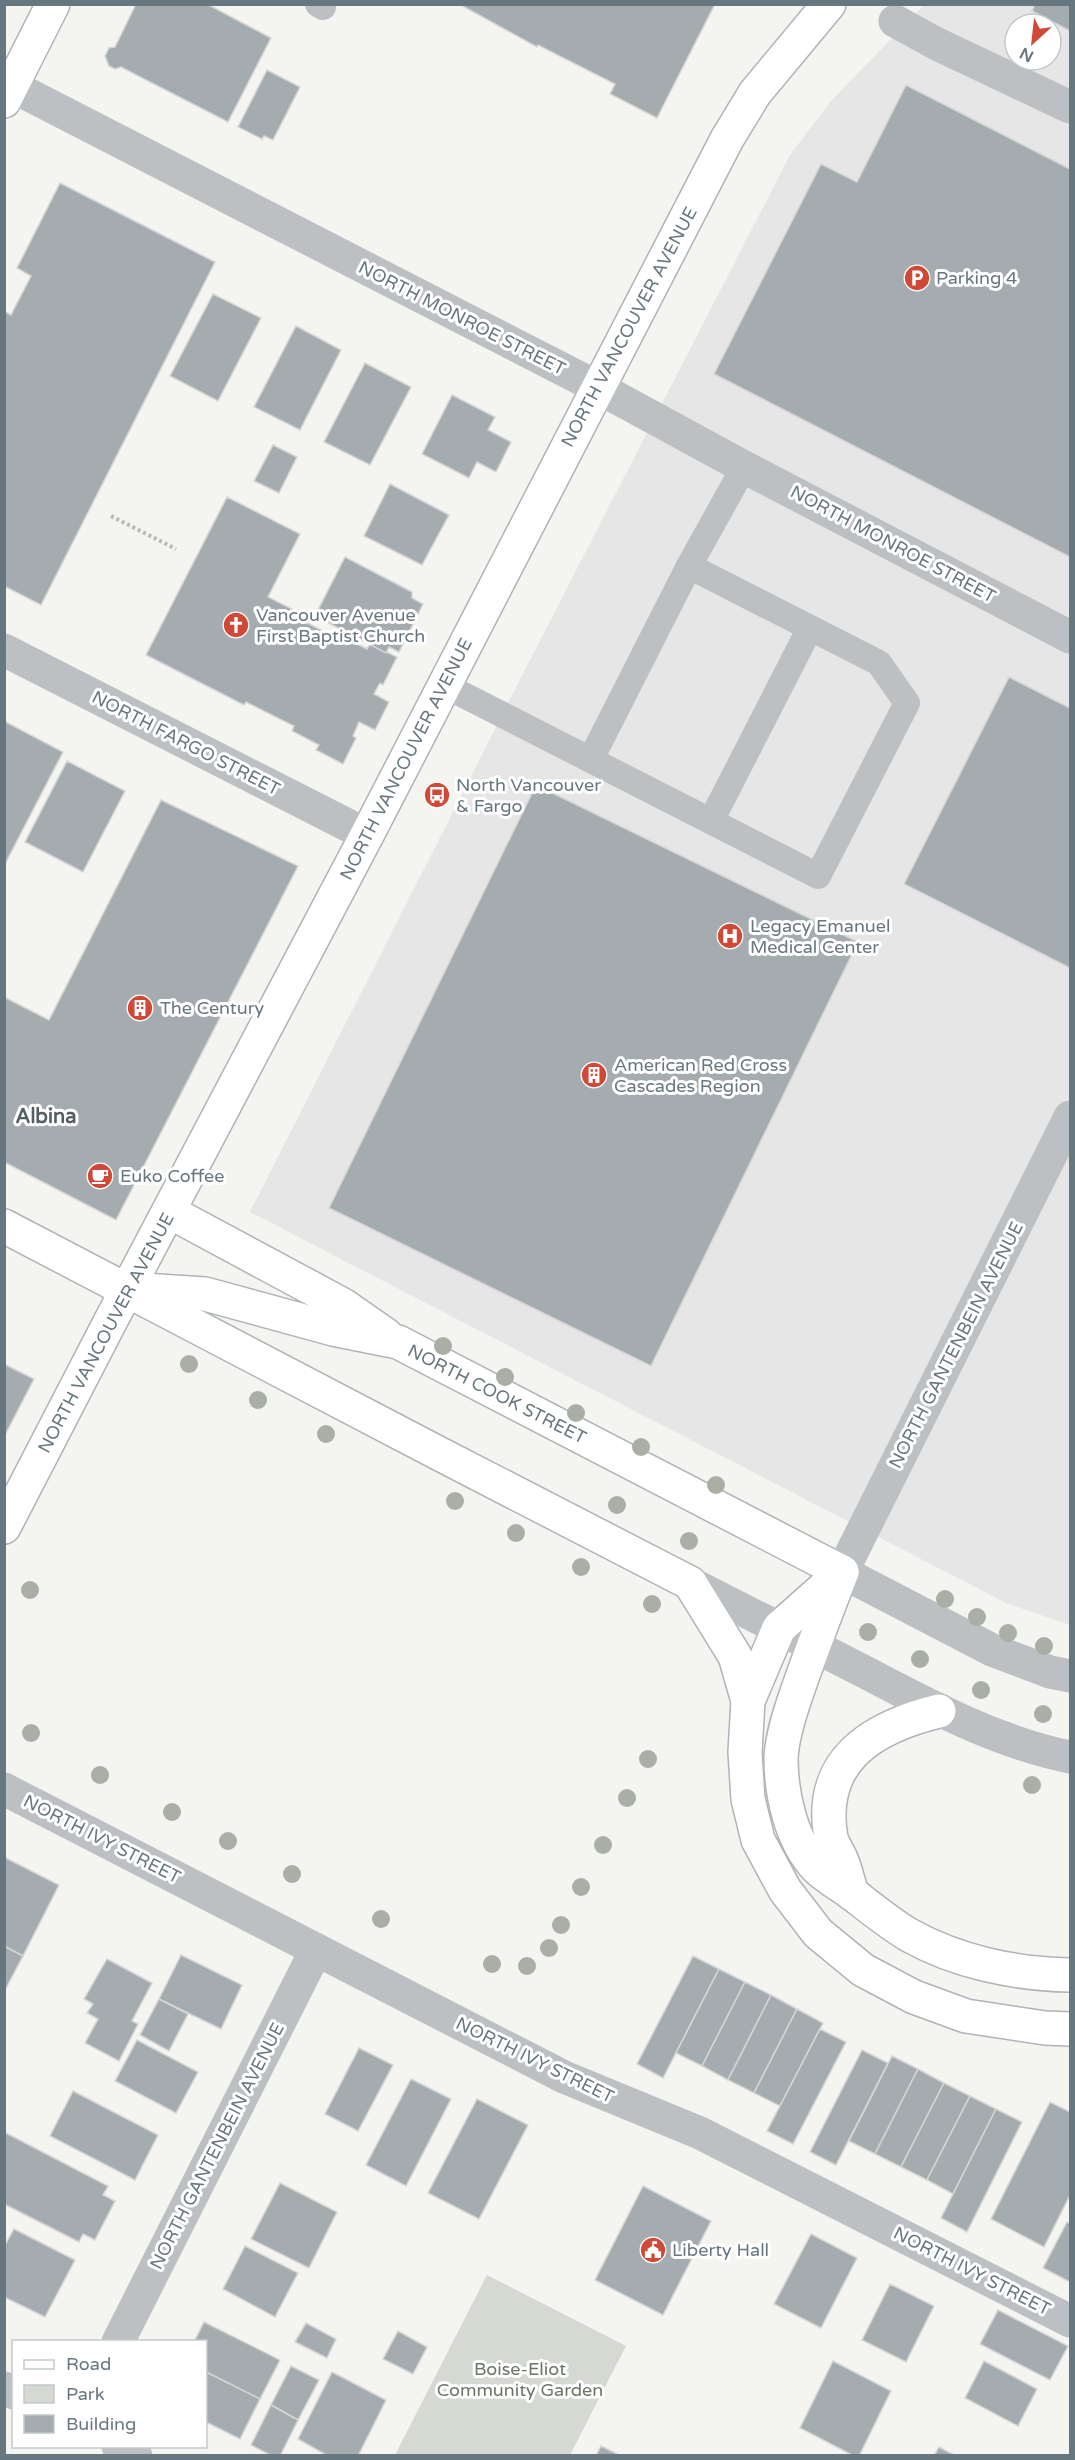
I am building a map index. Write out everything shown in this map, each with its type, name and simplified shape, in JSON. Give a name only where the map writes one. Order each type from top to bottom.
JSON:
[{"type":"main road","points":[[7,90],[53,4]]},
{"type":"main road","name":"NORTH VANCOUVER AVENUE","points":[[4,1527],[367,835],[727,139],[755,93],[829,4]]},
{"type":"main road","points":[[170,1212],[343,1305],[398,1342]]},
{"type":"main road","name":"NORTH COOK STREET","points":[[4,1226],[438,1454],[690,1583]]},
{"type":"main road","name":"NORTH COOK STREET","points":[[127,1289],[205,1294],[333,1329],[398,1342],[842,1572]]},
{"type":"main road","points":[[748,1701],[779,1628],[842,1572]]},
{"type":"main road","points":[[842,1572],[785,1730],[781,1757],[784,1796],[795,1829],[806,1852],[817,1868],[852,1894],[908,1934],[940,1950],[977,1962],[1023,1971],[1071,1975]]},
{"type":"main road","points":[[690,1583],[735,1656],[748,1701],[745,1752],[748,1798],[758,1840],[784,1890],[818,1933],[863,1970],[914,1997],[966,2016],[1045,2028],[1071,2029]]},
{"type":"main road","points":[[852,1894],[842,1861],[832,1841],[828,1815],[830,1793],[839,1770],[871,1737],[905,1719],[939,1711]]},
{"type":"street","points":[[896,21],[937,44],[1071,107]]},
{"type":"street","name":"NORTH MONROE STREET","points":[[7,90],[597,387],[744,467],[1071,637]]},
{"type":"street","name":"NORTH FARGO STREET","points":[[4,650],[367,835]]},
{"type":"street","name":"NORTH GANTENBEIN AVENUE","points":[[842,1572],[1071,1117]]},
{"type":"street","points":[[842,1572],[992,1650],[1050,1672],[1071,1676]]},
{"type":"street","name":"NORTH COOK STREET","points":[[690,1583],[939,1711],[1004,1738],[1043,1751],[1071,1757]]},
{"type":"street","name":"NORTH IVY STREET","points":[[4,1789],[564,2078],[700,2133],[1071,2321]]},
{"type":"street","name":"NORTH GANTENBEIN AVENUE","points":[[119,2340],[316,1950]]},
{"type":"street","points":[[122,2448],[136,2456]]},
{"type":"lane","points":[[591,759],[689,566],[744,467]]},
{"type":"lane","points":[[444,685],[818,876],[907,703],[879,663],[689,566]]},
{"type":"lane","points":[[711,821],[810,628]]},
{"type":"path","points":[[111,516],[176,549]]},
{"type":"shaded area","name":"Legacy Emanuel Medical Center","points":[[924,5],[1070,5],[1070,1625],[1006,1603],[250,1212],[790,155],[831,101]]},
{"type":"green space","name":"Boise-Eliot Community Garden","points":[[487,2275],[626,2346],[570,2455],[395,2455]]},
{"type":"building","points":[[136,4],[207,4],[271,38],[228,122],[121,67],[115,69],[109,66],[105,56],[109,48],[115,47]]},
{"type":"building","points":[[459,4],[715,4],[657,118],[610,94],[615,84],[538,45],[537,47]]},
{"type":"building","points":[[1035,4],[1070,4],[1070,31],[1063,27],[1063,12],[1032,11]]},
{"type":"building","points":[[267,70],[300,87],[273,140],[264,136],[262,139],[238,127]]},
{"type":"building","name":"Parking 4","points":[[906,85],[1070,169],[1070,557],[714,374],[821,164],[857,182]]},
{"type":"building","points":[[60,183],[215,262],[41,605],[4,586],[4,311],[11,315],[31,276],[17,268]]},
{"type":"building","points":[[213,294],[261,318],[218,401],[170,376]]},
{"type":"building","points":[[296,326],[341,350],[300,430],[254,407]]},
{"type":"building","points":[[365,363],[411,387],[370,465],[324,442]]},
{"type":"building","points":[[452,395],[495,417],[488,430],[511,442],[496,472],[477,462],[469,478],[422,454]]},
{"type":"building","points":[[273,445],[297,457],[279,493],[254,481]]},
{"type":"building","points":[[390,484],[449,515],[422,565],[364,536]]},
{"type":"building","name":"Vancouver Avenue First Baptist Church","points":[[227,497],[300,534],[268,597],[296,611],[294,616],[336,638],[338,634],[367,649],[370,644],[397,657],[383,685],[380,683],[374,694],[389,702],[375,730],[359,722],[353,736],[356,738],[343,764],[316,750],[319,745],[292,731],[294,726],[246,702],[244,705],[146,655]]},
{"type":"building","points":[[345,557],[412,592],[412,598],[423,604],[399,652],[389,647],[386,653],[315,616]]},
{"type":"building","points":[[1009,677],[1070,708],[1070,968],[904,884]]},
{"type":"building","points":[[4,721],[63,752],[4,866]]},
{"type":"building","points":[[67,761],[125,791],[83,872],[25,842]]},
{"type":"building","name":"American Red Cross Cascades Region","points":[[536,785],[858,942],[651,1366],[329,1208]]},
{"type":"building","name":"The Century","points":[[161,800],[298,866],[116,1220],[4,1162],[4,997],[49,1020]]},
{"type":"building","points":[[4,1364],[34,1379],[4,1437]]},
{"type":"building","points":[[4,1857],[59,1885],[23,1956],[4,1946]]},
{"type":"building","points":[[4,1946],[23,1956],[4,1992]]},
{"type":"building","points":[[181,1955],[242,1985],[221,2029],[159,1999]]},
{"type":"building","points":[[693,1956],[719,1969],[663,2078],[637,2064]]},
{"type":"building","points":[[107,1959],[152,1983],[132,2021],[138,2024],[119,2061],[85,2043],[98,2019],[87,2013],[93,2004],[84,1999]]},
{"type":"building","points":[[719,1969],[745,1982],[702,2066],[676,2053]]},
{"type":"building","points":[[745,1982],[771,1995],[728,2080],[702,2066]]},
{"type":"building","points":[[771,1995],[797,2009],[754,2093],[728,2080]]},
{"type":"building","points":[[159,1999],[188,2014],[169,2051],[140,2035]]},
{"type":"building","points":[[797,2009],[823,2023],[780,2106],[754,2093]]},
{"type":"building","points":[[820,2029],[846,2042],[793,2144],[767,2131]]},
{"type":"building","points":[[137,2040],[198,2072],[176,2113],[115,2081]]},
{"type":"building","points":[[359,2048],[393,2065],[358,2131],[325,2114]]},
{"type":"building","points":[[862,2050],[888,2063],[836,2165],[810,2152]]},
{"type":"building","points":[[892,2056],[918,2069],[875,2154],[849,2141]]},
{"type":"building","points":[[918,2069],[944,2083],[901,2167],[875,2154]]},
{"type":"building","points":[[411,2079],[451,2099],[406,2186],[366,2165]]},
{"type":"building","points":[[944,2083],[970,2096],[927,2180],[901,2167]]},
{"type":"building","points":[[73,2091],[158,2135],[135,2180],[50,2136]]},
{"type":"building","points":[[970,2096],[996,2109],[953,2194],[927,2180]]},
{"type":"building","points":[[477,2099],[528,2125],[479,2219],[428,2193]]},
{"type":"building","points":[[1050,2102],[1070,2112],[1070,2195],[1044,2247],[991,2219]]},
{"type":"building","points":[[996,2109],[1022,2122],[967,2232],[941,2218]]},
{"type":"building","points":[[4,2132],[108,2186],[103,2195],[115,2201],[95,2240],[83,2234],[79,2242],[4,2204]]},
{"type":"building","points":[[280,2183],[337,2212],[309,2268],[251,2239]]},
{"type":"building","name":"Liberty Hall","points":[[643,2186],[711,2221],[663,2315],[595,2280]]},
{"type":"building","points":[[1067,2222],[1070,2224],[1070,2282],[1043,2268]]},
{"type":"building","points":[[14,2229],[75,2260],[45,2317],[4,2297],[4,2247]]},
{"type":"building","points":[[811,2234],[857,2258],[821,2328],[774,2304]]},
{"type":"building","points":[[245,2246],[298,2273],[275,2317],[223,2289]]},
{"type":"building","points":[[890,2284],[934,2306],[906,2362],[862,2340]]},
{"type":"building","points":[[998,2310],[1068,2346],[1050,2380],[980,2344]]},
{"type":"building","points":[[204,2322],[280,2360],[260,2399],[207,2372],[207,2340],[195,2340]]},
{"type":"building","points":[[306,2323],[336,2339],[327,2358],[295,2342]]},
{"type":"building","points":[[398,2331],[427,2347],[413,2374],[383,2359]]},
{"type":"building","points":[[833,2361],[891,2391],[859,2456],[854,2456],[800,2428]]},
{"type":"building","points":[[984,2361],[1037,2389],[1018,2426],[965,2398]]},
{"type":"building","points":[[291,2366],[319,2380],[298,2420],[271,2405]]},
{"type":"building","points":[[207,2372],[260,2399],[240,2439],[207,2422]]},
{"type":"building","points":[[332,2372],[386,2400],[358,2456],[328,2456],[298,2439]]},
{"type":"building","points":[[271,2405],[298,2420],[280,2456],[272,2456],[251,2445]]},
{"type":"building","points":[[601,2446],[621,2456],[596,2456]]},
{"type":"building","points":[[939,2447],[956,2456],[934,2456]]},
{"type":"place","name":"Parking 4","points":[[917,278]]},
{"type":"place","name":"Vancouver Avenue First Baptist Church","points":[[236,625]]},
{"type":"place","name":"North Vancouver & Fargo","points":[[437,795]]},
{"type":"place","name":"Legacy Emanuel Medical Center","points":[[730,936]]},
{"type":"place","name":"The Century","points":[[140,1008]]},
{"type":"place","name":"American Red Cross Cascades Region","points":[[594,1075]]},
{"type":"place","name":"Euko Coffee","points":[[100,1176]]},
{"type":"place","name":"Liberty Hall","points":[[653,2250]]},
{"type":"district","name":"Albina","points":[[46,1116]]}]
